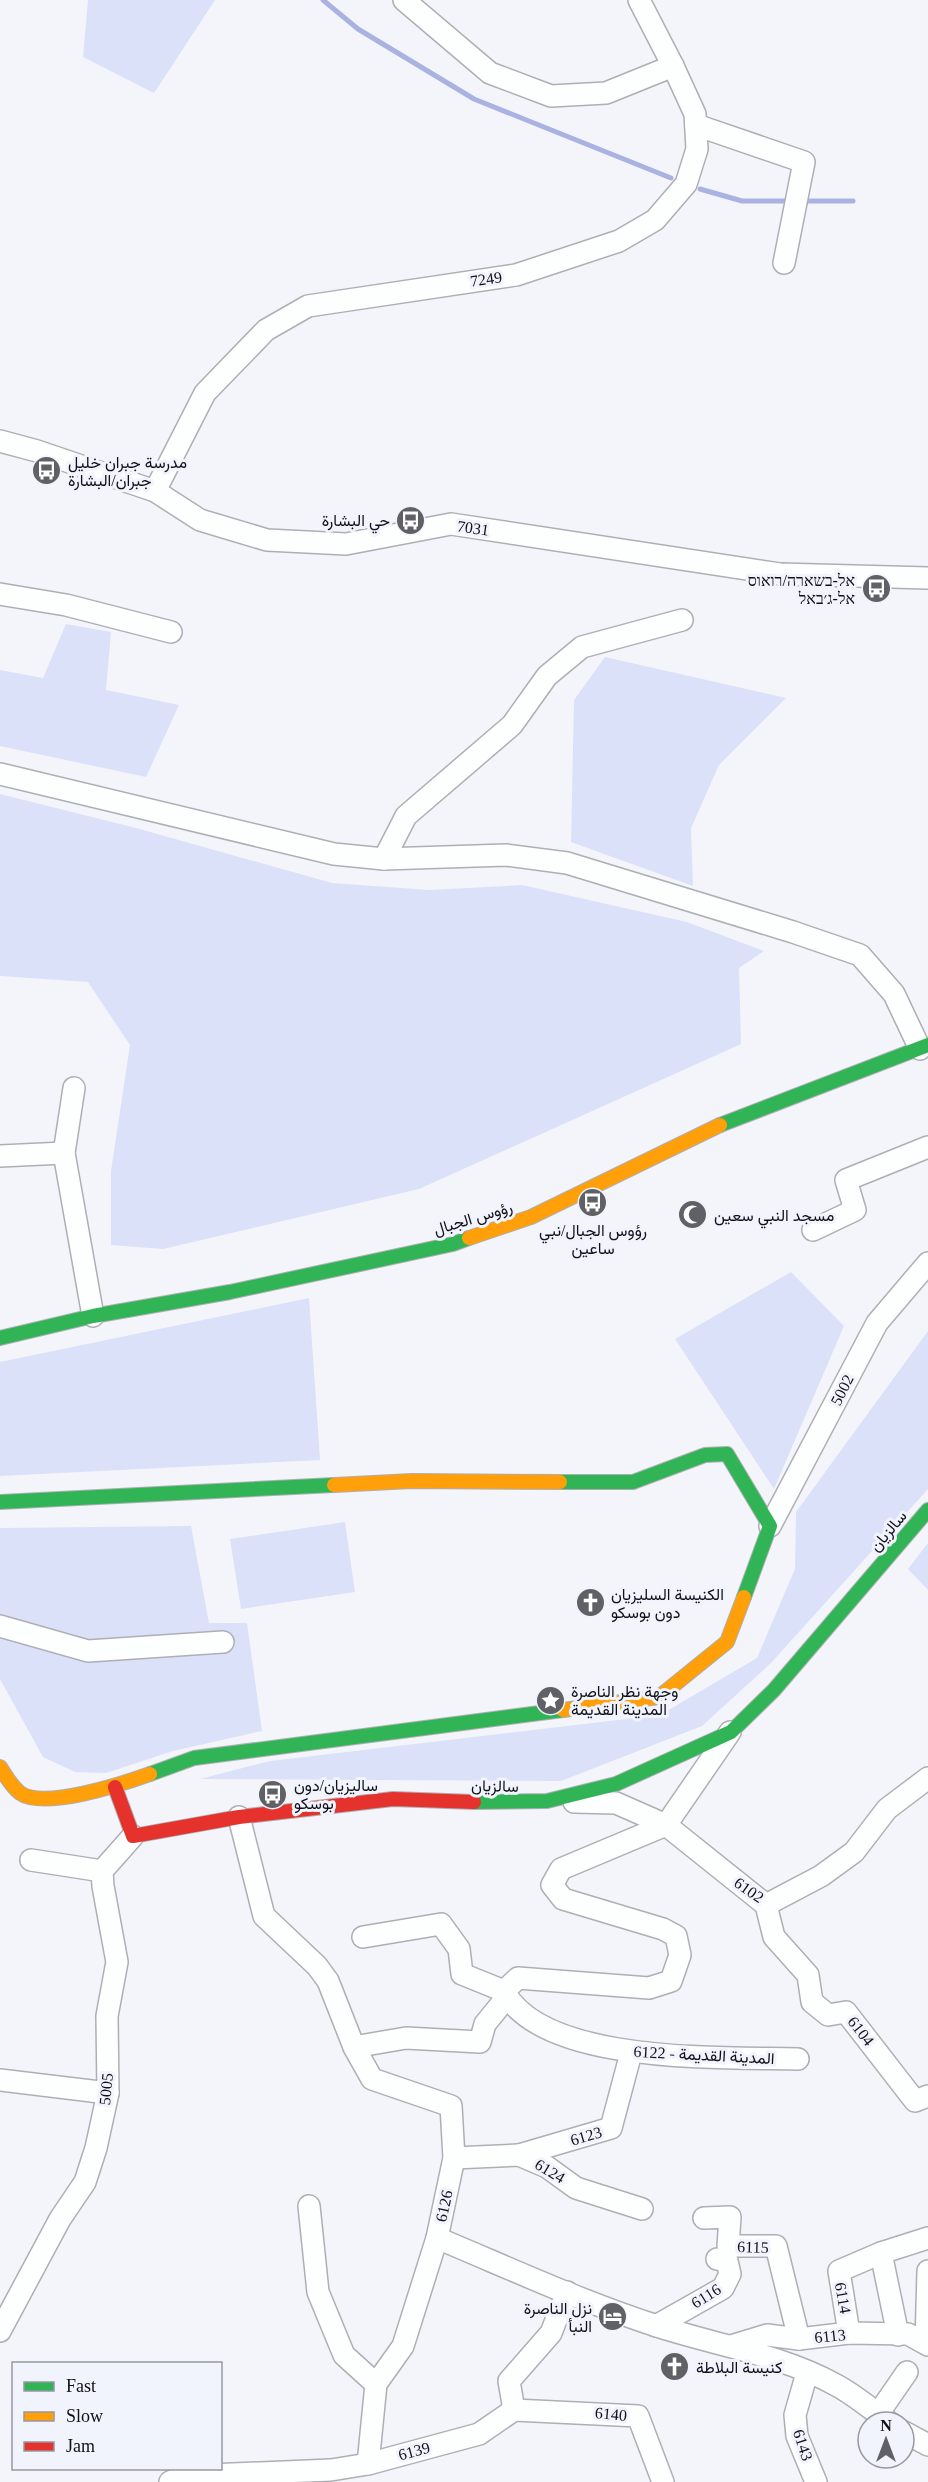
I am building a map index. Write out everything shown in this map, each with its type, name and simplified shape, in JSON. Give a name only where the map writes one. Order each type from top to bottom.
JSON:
[{"type":"street","points":[[405,0],[490,73],[551,96],[606,93],[673,66]]},
{"type":"street","name":"7249","points":[[155,491],[205,393],[266,330],[308,306],[516,275],[619,241],[655,220],[686,184],[697,149],[696,126],[695,114],[639,0]]},
{"type":"street","points":[[696,126],[804,162],[784,263]]},
{"type":"street","name":"7031","points":[[0,441],[37,451],[155,491],[200,520],[267,540],[346,544],[451,524],[780,574],[928,578]]},
{"type":"street","points":[[0,594],[66,604],[171,632]]},
{"type":"street","points":[[384,859],[406,816],[512,725],[547,676],[582,647],[682,620]]},
{"type":"street","points":[[0,774],[334,854],[384,859],[506,855],[567,863],[860,955],[894,994],[924,1047]]},
{"type":"street","name":"رؤوس الجبال","points":[[0,1338],[93,1316],[230,1292],[453,1244],[531,1217],[722,1124],[924,1047]]},
{"type":"street","points":[[74,1088],[64,1153],[93,1316]]},
{"type":"street","points":[[813,1230],[855,1210],[846,1180],[928,1147]]},
{"type":"street","points":[[0,1156],[64,1153]]},
{"type":"street","name":"5002","points":[[770,1526],[877,1323],[928,1263]]},
{"type":"street","points":[[0,1502],[412,1481],[633,1482],[705,1455],[727,1454],[770,1526],[727,1642],[659,1697],[194,1758],[115,1787],[51,1800],[34,1799],[15,1788],[0,1767]]},
{"type":"street","name":"سالزيان","points":[[133,1836],[238,1817],[393,1800],[547,1802],[616,1784],[662,1765],[731,1731],[774,1690],[928,1510]]},
{"type":"street","points":[[0,1626],[87,1651],[223,1642]]},
{"type":"street","points":[[354,2047],[406,2038],[480,2042],[484,2024],[518,1978],[649,1988],[671,1981],[680,1955],[676,1936],[663,1929],[563,1899],[552,1885],[561,1869],[666,1825],[731,1731]]},
{"type":"street","name":"6102","points":[[547,1802],[616,1803],[666,1825],[766,1905],[820,1876],[854,1852],[887,1809],[928,1778]]},
{"type":"street","points":[[32,1860],[102,1871],[133,1836],[115,1787]]},
{"type":"street","name":"6126","points":[[238,1817],[264,1916],[317,1966],[328,1981],[354,2047],[372,2079],[451,2106],[454,2158],[437,2238],[656,2326],[731,2346],[807,2373],[837,2385],[872,2410]]},
{"type":"street","name":"5005","points":[[0,2331],[60,2219],[85,2181],[96,2148],[108,2093],[107,2016],[117,1962],[102,1871]]},
{"type":"street","name":"6104","points":[[766,1905],[774,1937],[808,1975],[812,2002],[828,2015],[846,2012],[915,2101],[928,2096]]},
{"type":"street","name":"المدينة القديمة - 6122","points":[[363,1937],[441,1924],[459,1948],[462,1974],[506,1994],[525,2014],[551,2029],[592,2044],[631,2053],[798,2060]]},
{"type":"street","name":"6123","points":[[519,2155],[611,2128],[631,2053]]},
{"type":"street","points":[[0,2080],[108,2093]]},
{"type":"street","name":"6124","points":[[454,2158],[519,2155],[547,2167],[576,2188],[642,2209]]},
{"type":"street","points":[[309,2206],[318,2292],[344,2355],[376,2384]]},
{"type":"street","name":"6115","points":[[704,2218],[730,2217],[728,2246],[776,2246],[799,2339]]},
{"type":"street","points":[[368,2464],[376,2384],[403,2346],[437,2238]]},
{"type":"street","points":[[898,2335],[881,2253],[928,2238]]},
{"type":"street","name":"6114","points":[[849,2333],[839,2271],[881,2253]]},
{"type":"street","name":"6116","points":[[656,2326],[723,2288],[730,2274],[727,2261],[717,2259]]},
{"type":"street","points":[[927,2344],[928,2271]]},
{"type":"street","points":[[514,2410],[509,2381],[551,2333],[567,2292]]},
{"type":"street","name":"6113","points":[[731,2346],[767,2335],[799,2339],[849,2333],[908,2334],[927,2344]]},
{"type":"street","points":[[887,2410],[907,2372]]},
{"type":"street","name":"6143","points":[[807,2373],[795,2415],[797,2436],[816,2482]]},
{"type":"street","name":"6139","points":[[170,2482],[184,2476],[331,2470],[368,2464],[478,2434],[514,2410]]},
{"type":"street","name":"6140","points":[[514,2410],[638,2416],[663,2482]]},
{"type":"shaded area","points":[[88,0],[215,0],[154,93],[83,57]]},
{"type":"shaded area","points":[[66,624],[111,632],[106,690],[179,705],[146,777],[0,746],[0,670],[43,678]]},
{"type":"shaded area","points":[[605,657],[786,698],[719,765],[691,828],[693,886],[571,842],[574,700]]},
{"type":"shaded area","points":[[0,794],[136,828],[332,883],[429,890],[522,885],[687,922],[764,951],[739,968],[741,1044],[419,1189],[163,1249],[111,1245],[111,1171],[130,1045],[88,982],[0,976]]},
{"type":"shaded area","points":[[791,1272],[844,1326],[774,1489],[675,1339]]},
{"type":"shaded area","points":[[309,1298],[320,1460],[0,1476],[0,1362]]},
{"type":"shaded area","points":[[928,1331],[928,1489],[771,1663],[702,1726],[561,1781],[200,1779],[270,1761],[660,1715],[757,1658],[795,1569],[796,1512]]},
{"type":"shaded area","points":[[345,1522],[355,1592],[241,1609],[230,1539]]},
{"type":"shaded area","points":[[191,1526],[209,1623],[247,1623],[262,1731],[173,1751],[106,1773],[75,1772],[43,1757],[0,1679],[0,1528]]},
{"type":"shaded area","points":[[928,1543],[928,1590],[908,1569]]},
{"type":"waterway","points":[[323,0],[358,29],[474,99],[671,178]]},
{"type":"waterway","points":[[700,189],[742,201],[791,201]]},
{"type":"waterway","points":[[801,201],[853,201]]},
{"type":"traffic: fast","points":[[720,1125],[928,1045]]},
{"type":"traffic: fast","points":[[0,1338],[93,1316],[230,1292],[453,1244],[469,1238]]},
{"type":"traffic: fast","points":[[560,1482],[633,1482],[705,1455],[727,1454],[770,1526],[744,1597]]},
{"type":"traffic: fast","points":[[0,1502],[334,1485]]},
{"type":"traffic: fast","points":[[474,1802],[547,1801],[616,1784],[731,1732],[774,1690],[928,1510]]},
{"type":"traffic: fast","points":[[150,1774],[194,1758],[563,1710]]},
{"type":"traffic: slow","points":[[469,1238],[531,1217],[720,1125]]},
{"type":"traffic: slow","points":[[334,1485],[412,1481],[560,1482]]},
{"type":"traffic: slow","points":[[563,1710],[659,1697],[727,1642],[744,1597]]},
{"type":"traffic: slow","points":[[0,1767],[20,1793],[46,1799],[84,1794],[150,1774]]},
{"type":"traffic: jam","points":[[115,1787],[133,1836],[239,1817],[393,1799],[474,1802]]},
{"type":"place","name":"مدرسة جبران خليل جبران/البشارة","points":[[47,471]]},
{"type":"place","name":"حي البشارة","points":[[411,520]]},
{"type":"place","name":"אל-בשארה/רואוס אל-ג׳באל","points":[[876,589]]},
{"type":"place","name":"رؤوس الجبال/نبي ساعين","points":[[593,1202]]},
{"type":"place","name":"مسجد النبي سعين","points":[[693,1215]]},
{"type":"place","name":"الكنيسة السليزيان دون بوسكو","points":[[590,1603]]},
{"type":"place","name":"وجهة نظر الناصرة المدينة القديمة","points":[[550,1700]]},
{"type":"place","name":"ساليزيان/دون بوسكو","points":[[273,1794]]},
{"type":"place","name":"نزل الناصرة النبأ","points":[[613,2317]]},
{"type":"place","name":"كنيسة البلاطة","points":[[675,2367]]}]
